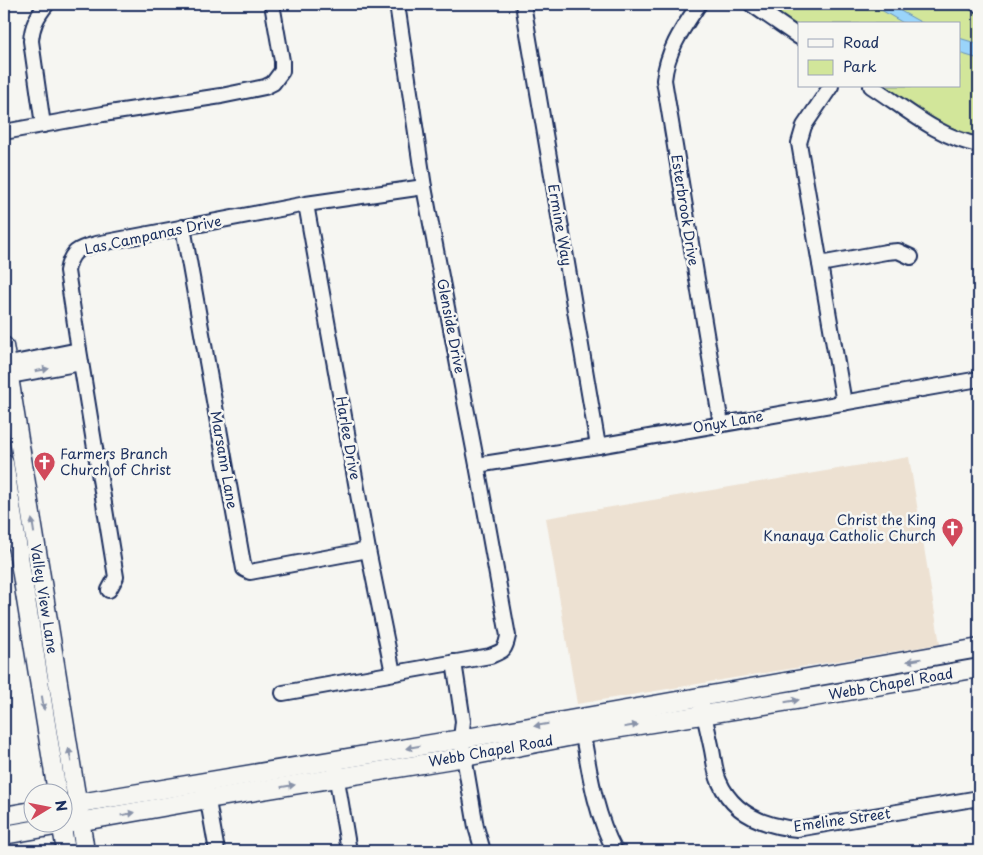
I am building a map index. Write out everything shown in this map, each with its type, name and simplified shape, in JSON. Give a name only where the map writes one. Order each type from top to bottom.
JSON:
[{"type":"main road","name":"Valley View Lane","points":[[4,346],[44,653],[66,782]]},
{"type":"main road","name":"Valley View Lane","points":[[4,463],[44,653],[55,782]]},
{"type":"main road","name":"Webb Chapel Road","points":[[72,804],[336,778],[465,757],[700,696],[979,648]]},
{"type":"main road","points":[[938,655],[942,675]]},
{"type":"main road","name":"Webb Chapel Road","points":[[72,823],[334,760],[461,739],[704,715],[979,668]]},
{"type":"main road","points":[[754,687],[757,706]]},
{"type":"main road","name":"Valley View Lane","points":[[72,808],[80,823],[85,851]]},
{"type":"main road","points":[[4,816],[22,813]]},
{"type":"main road","name":"Webb Chapel Road","points":[[4,835],[22,832]]},
{"type":"main road","points":[[62,832],[66,851]]},
{"type":"street","points":[[43,125],[31,41],[32,29],[38,15],[47,4]]},
{"type":"street","points":[[4,132],[265,87],[273,83],[282,71],[272,4]]},
{"type":"street","name":"Glenside Drive","points":[[397,4],[424,187],[478,465],[508,636],[506,647],[502,652],[454,662]]},
{"type":"street","name":"Ermine Way","points":[[524,4],[598,446]]},
{"type":"street","name":"Esterbrook Drive","points":[[699,4],[674,45],[666,63],[664,80],[720,424]]},
{"type":"street","points":[[751,4],[798,36]]},
{"type":"street","points":[[830,88],[804,126],[799,143],[844,402]]},
{"type":"street","points":[[875,88],[942,133],[965,143],[979,145]]},
{"type":"street","name":"Las Campanas Drive","points":[[109,590],[116,577],[67,271],[69,261],[74,252],[96,244],[306,204],[424,187]]},
{"type":"street","name":"Harlee Drive","points":[[306,204],[392,673]]},
{"type":"street","name":"Marsann Lane","points":[[183,227],[244,569],[250,572],[368,550]]},
{"type":"street","points":[[820,264],[898,251],[911,257]]},
{"type":"street","points":[[6,371],[80,357]]},
{"type":"street","name":"Onyx Lane","points":[[478,465],[598,446],[979,379]]},
{"type":"street","points":[[284,693],[454,662],[464,721],[461,739],[476,827],[483,851]]},
{"type":"street","name":"Emeline Street","points":[[700,696],[719,780],[728,796],[740,808],[758,821],[778,827],[797,829],[979,798]]},
{"type":"street","points":[[582,726],[597,808],[614,851]]},
{"type":"street","points":[[334,760],[349,851]]},
{"type":"street","points":[[206,790],[217,851]]},
{"type":"shaded area","points":[[909,457],[940,644],[577,704],[546,518]]},
{"type":"green space","points":[[762,4],[965,4],[979,10],[979,139],[946,129],[884,88],[960,88],[960,22],[798,22],[798,30]]},
{"type":"water","points":[[871,4],[888,4],[920,22],[902,22]]},
{"type":"water","points":[[960,38],[979,44],[979,59],[960,53]]},
{"type":"place","name":"Farmers Branch Church of Christ","points":[[44,481]]},
{"type":"place","name":"Christ the King Knanaya Catholic Church","points":[[952,547]]}]
